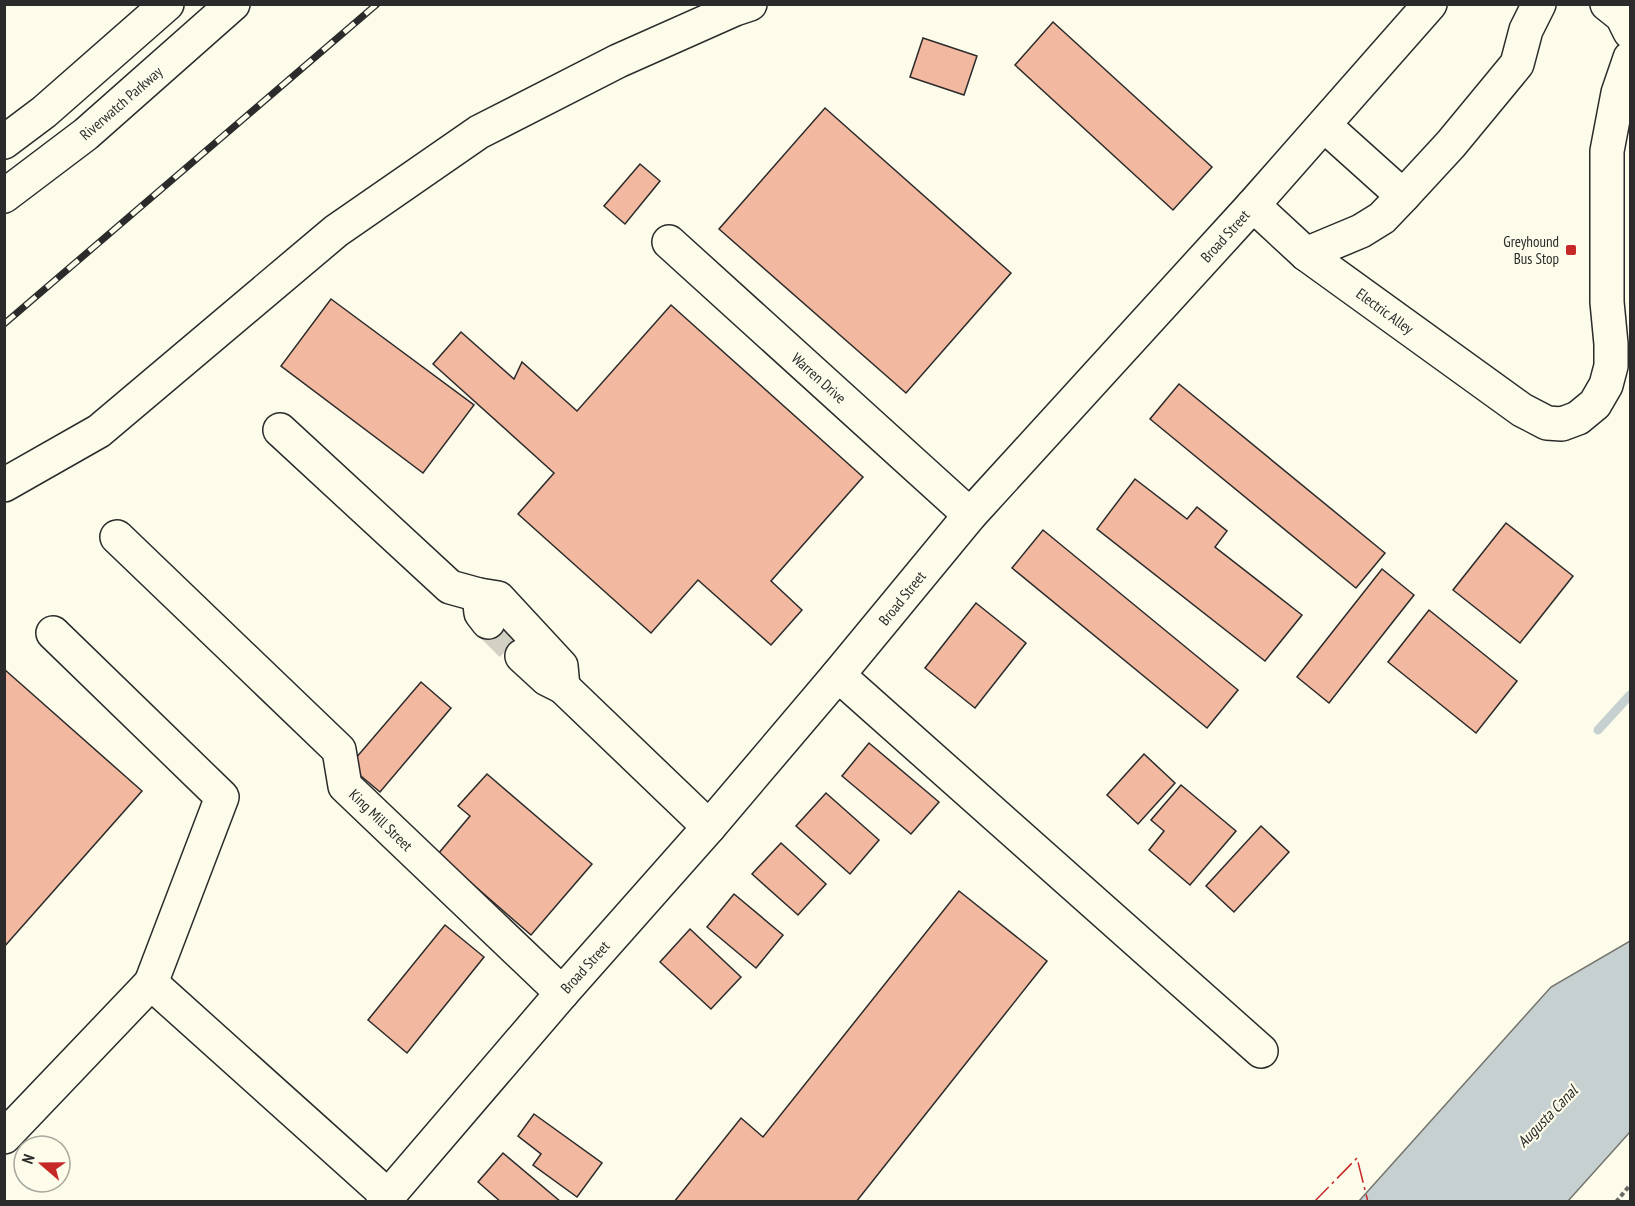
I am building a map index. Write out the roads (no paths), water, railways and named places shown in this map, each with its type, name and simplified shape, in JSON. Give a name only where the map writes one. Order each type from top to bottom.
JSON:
[{"type":"main road","points":[[4,142],[44,112],[166,4]]},
{"type":"main road","name":"Riverwatch Parkway","points":[[4,196],[86,134],[233,4]]},
{"type":"main road","points":[[4,485],[99,431],[336,231],[479,132],[618,60],[750,4]]},
{"type":"main road","name":"Broad Street","points":[[386,1199],[562,993],[709,827],[970,515],[1253,205],[1430,4]]},
{"type":"main road","points":[[1306,254],[1361,231],[1382,218],[1403,196],[1451,144],[1517,64],[1526,30],[1539,4]]},
{"type":"main road","points":[[1607,4],[1622,16],[1630,32]]},
{"type":"main road","name":"Electric Alley","points":[[1253,205],[1306,254],[1522,410],[1547,423],[1562,424],[1578,418],[1595,404],[1606,385],[1611,366],[1607,302],[1607,151],[1616,103],[1630,58]]},
{"type":"main road","points":[[1324,125],[1403,196]]},
{"type":"main road","name":"Warren Drive","points":[[669,242],[970,515]]},
{"type":"main road","points":[[280,430],[450,587],[484,608],[498,598],[561,666],[563,687]]},
{"type":"main road","name":"King Mill Street","points":[[117,537],[339,750],[345,786],[562,993]]},
{"type":"main road","points":[[4,1137],[151,983],[222,797],[53,633]]},
{"type":"main road","points":[[522,656],[547,679],[563,687],[709,827]]},
{"type":"main road","points":[[838,675],[1261,1051]]},
{"type":"main road","points":[[151,983],[386,1199]]},
{"type":"water","name":"Augusta Canal","points":[[1630,941],[1630,1132],[1568,1201],[1359,1201],[1551,987]]},
{"type":"waterway","points":[[1598,730],[1630,695]]},
{"type":"tunnel","points":[[488,622],[522,656]]},
{"type":"railway","points":[[4,324],[377,4]]},
{"type":"place","name":"Greyhound Bus Stop","points":[[1571,250]]}]
